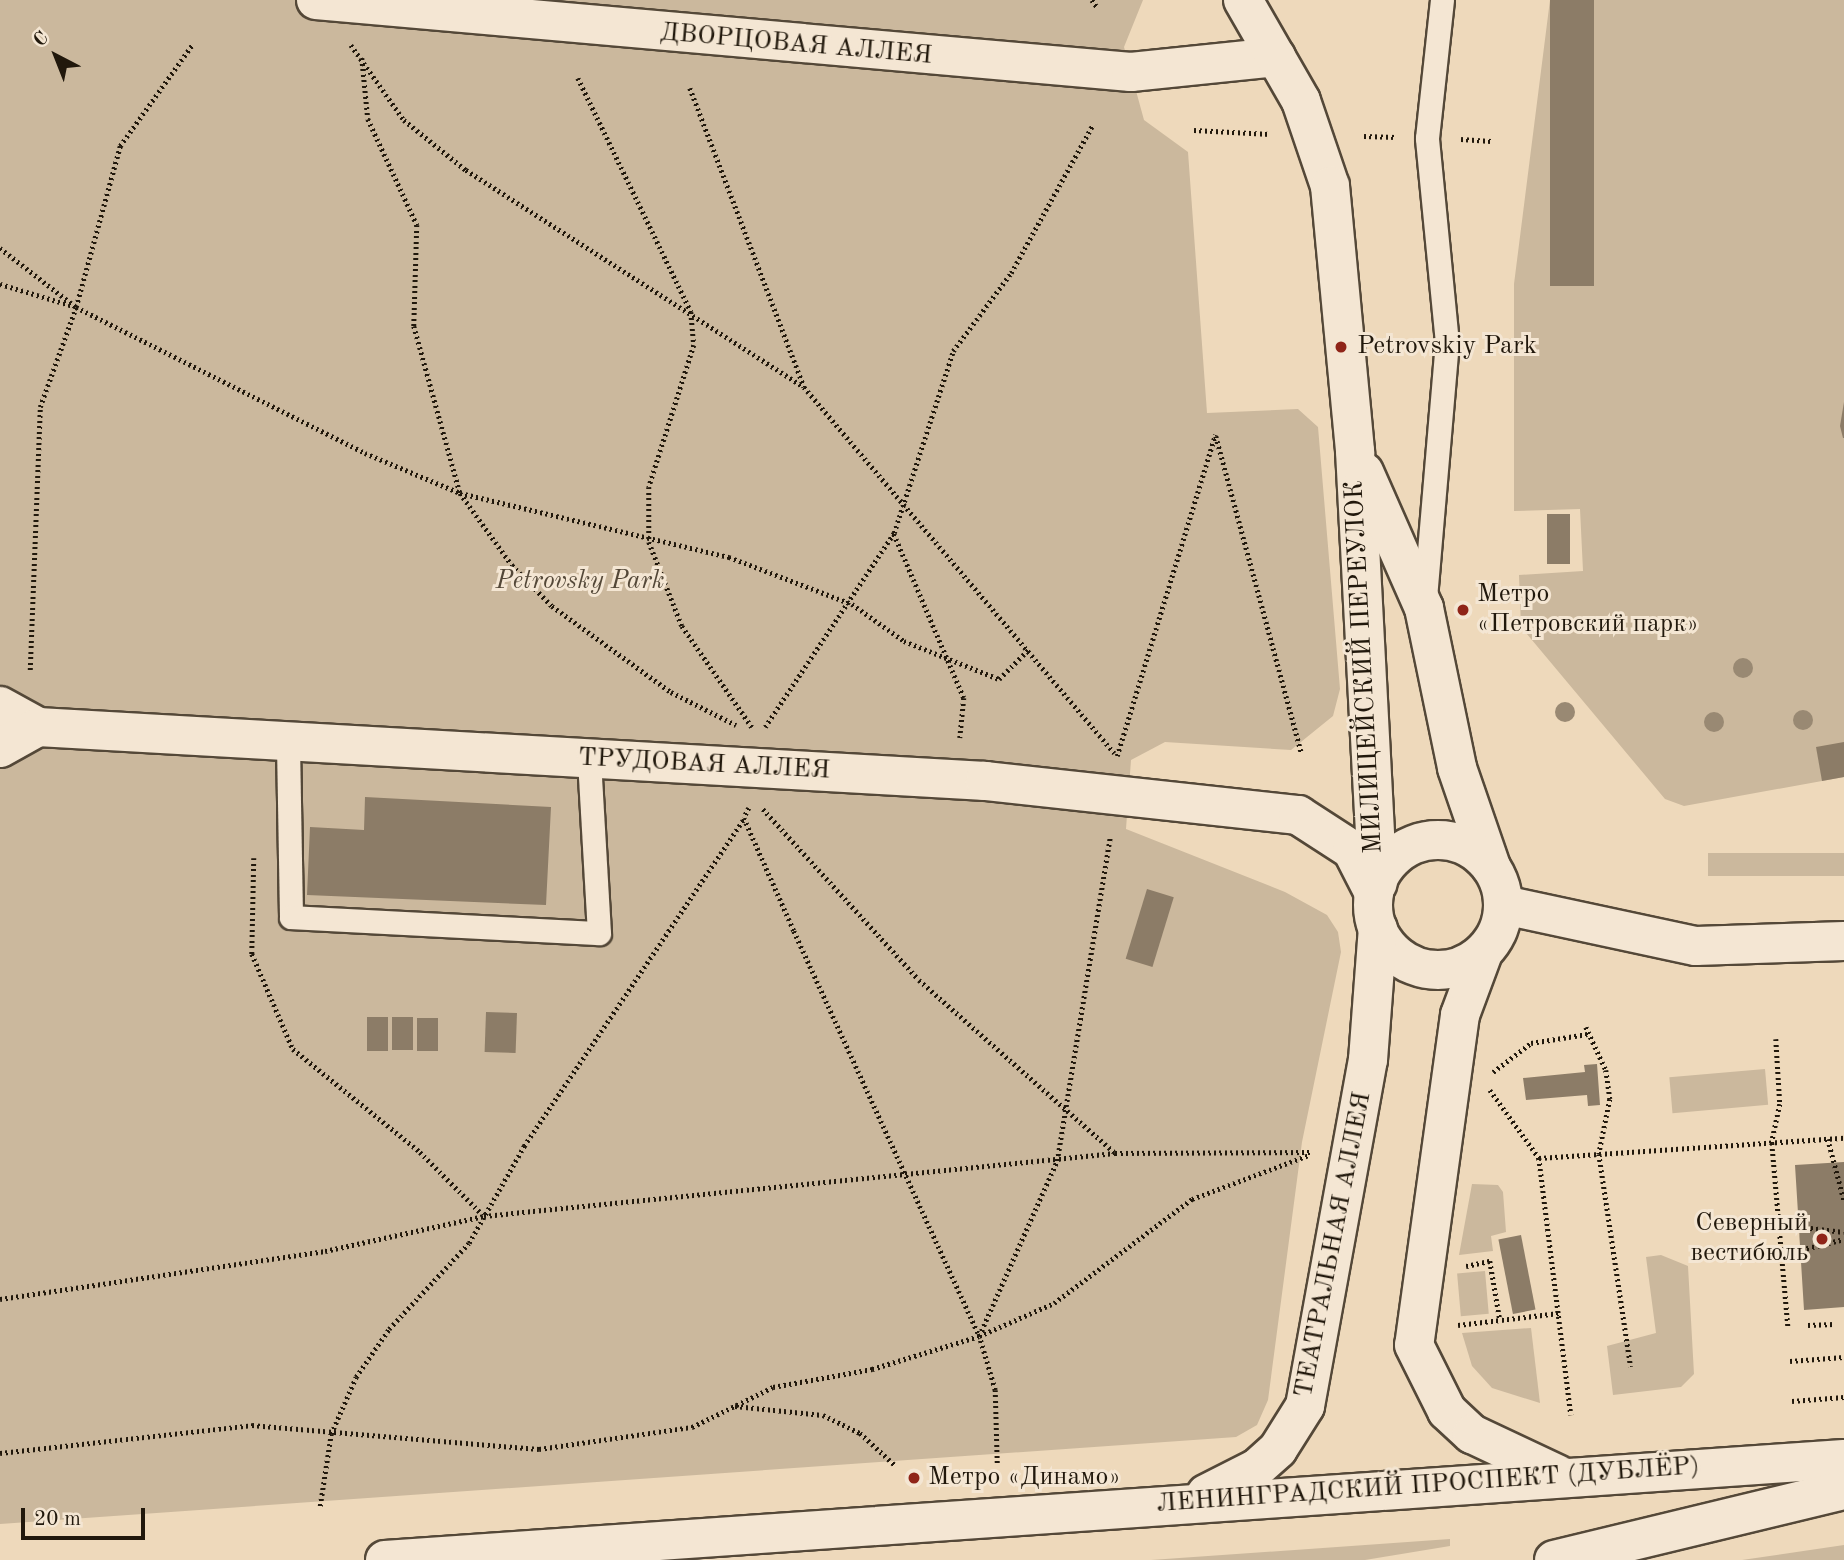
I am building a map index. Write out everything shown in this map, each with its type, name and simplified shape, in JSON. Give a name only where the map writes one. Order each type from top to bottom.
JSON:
[{"type":"street","name":"ДВОРЦОВАЯ АЛЛЕЯ","points":[[316,0],[1131,72],[1276,57]]},
{"type":"street","name":"МИЛИЦЕЙСКИЙ ПЕРЕУЛОК","points":[[1243,0],[1301,101],[1331,186],[1355,451],[1377,901]]},
{"type":"street","name":"МИЛИЦЕЙСКИЙ ПЕРЕУЛОК","points":[[1355,451],[1424,608],[1457,768],[1491,867]]},
{"type":"street","name":"ТРУДОВАЯ АЛЛЕЯ","points":[[0,706],[38,727],[288,744],[985,781],[1298,815],[1353,850],[1377,901]]},
{"type":"street","points":[[0,748],[38,727]]},
{"type":"street","points":[[1483,953],[1446,970],[1419,968],[1395,954],[1377,901],[1394,857],[1431,841],[1458,843],[1491,867],[1504,905],[1498,931],[1483,953],[1460,1015],[1413,1345],[1447,1411],[1472,1434],[1562,1476]]},
{"type":"street","name":"ТЕАТРАЛЬНАЯ АЛЛЕЯ","points":[[1188,1502],[1256,1468],[1278,1449],[1305,1406],[1368,1060],[1377,901]]},
{"type":"street","points":[[1504,905],[1696,946],[1844,942]]},
{"type":"street","name":"ЛЕНИНГРАДСКИЙ ПРОСПЕКТ (ДУБЛЁР)","points":[[384,1560],[1562,1476],[1844,1459]]},
{"type":"street","points":[[1555,1560],[1844,1490]]},
{"type":"lane","points":[[1424,608],[1447,343],[1427,138],[1442,0]]},
{"type":"lane","points":[[288,744],[292,917],[600,933],[589,758]]},
{"type":"path","points":[[1092,0],[1098,8]]},
{"type":"path","points":[[345,39],[362,58],[404,120],[466,170],[804,387],[906,504],[1116,757],[1215,435],[1301,752]]},
{"type":"path","points":[[30,670],[40,407],[76,306],[120,146],[192,45]]},
{"type":"path","points":[[362,58],[368,119],[417,225],[414,326],[460,493],[512,565],[552,606],[671,692],[758,736]]},
{"type":"path","points":[[578,78],[691,312],[694,345],[649,487],[649,542],[682,626],[758,736]]},
{"type":"path","points":[[690,88],[804,387]]},
{"type":"path","points":[[758,736],[852,604],[894,533],[906,504],[953,351],[1011,273],[1092,126]]},
{"type":"path","points":[[1194,130],[1275,134]]},
{"type":"path","points":[[1364,136],[1408,137]]},
{"type":"path","points":[[1449,139],[1491,141]]},
{"type":"path","points":[[0,248],[76,306],[353,448],[460,493],[649,542],[729,556],[852,604],[950,664],[999,679],[1028,650]]},
{"type":"path","points":[[0,284],[76,306]]},
{"type":"path","points":[[894,533],[964,698],[960,749]]},
{"type":"path","points":[[320,1506],[331,1434],[356,1377],[389,1329],[444,1274],[484,1216],[744,818],[753,798],[919,980],[1067,1105],[1115,1153]]},
{"type":"path","points":[[744,818],[979,1336],[995,1390],[997,1463]]},
{"type":"path","points":[[979,1336],[1057,1161],[1111,829]]},
{"type":"path","points":[[255,844],[252,954],[293,1049],[420,1152],[484,1216]]},
{"type":"path","points":[[1586,1027],[1606,1070],[1610,1099],[1599,1154],[1631,1367]]},
{"type":"path","points":[[1571,1415],[1539,1158],[1482,1080],[1531,1043],[1587,1034]]},
{"type":"path","points":[[1776,1039],[1780,1104],[1772,1143],[1788,1326]]},
{"type":"path","points":[[1539,1158],[1844,1138]]},
{"type":"path","points":[[1828,1139],[1831,1163],[1844,1200]]},
{"type":"path","points":[[0,1299],[325,1251],[484,1216],[904,1173],[1057,1161],[1115,1153],[1316,1152],[1192,1199],[1054,1303],[979,1336],[872,1369],[773,1387],[692,1427],[539,1449],[239,1426],[0,1453]]},
{"type":"path","points":[[1778,1224],[1798,1223],[1844,1232]]},
{"type":"path","points":[[1780,1255],[1800,1255],[1844,1239]]},
{"type":"path","points":[[1452,1268],[1490,1261],[1500,1320]]},
{"type":"path","points":[[1454,1326],[1559,1313]]},
{"type":"path","points":[[1808,1325],[1834,1324]]},
{"type":"path","points":[[1790,1361],[1844,1357]]},
{"type":"path","points":[[1792,1401],[1844,1397]]},
{"type":"path","points":[[735,1406],[823,1415],[860,1433],[896,1466]]},
{"type":"green space","name":"Petrovsky Park","points":[[0,0],[1143,0],[1124,47],[1144,120],[1188,152],[1207,413],[1298,409],[1318,427],[1340,689],[1333,716],[1291,750],[1165,742],[1131,760],[1126,829],[1285,892],[1327,915],[1338,932],[1341,952],[1302,1142],[1268,1400],[1257,1425],[1236,1437],[0,1524]]},
{"type":"green space","points":[[1550,0],[1844,0],[1844,777],[1684,806],[1665,799],[1521,627],[1519,575],[1583,571],[1580,509],[1514,511],[1514,284]]},
{"type":"green space","points":[[1708,853],[1844,853],[1844,876],[1708,876]]},
{"type":"green space","points":[[1765,1069],[1768,1105],[1673,1113],[1669,1077]]},
{"type":"green space","points":[[1472,1184],[1498,1185],[1503,1192],[1506,1232],[1491,1236],[1493,1251],[1459,1255]]},
{"type":"green space","points":[[1661,1255],[1688,1266],[1694,1374],[1681,1387],[1613,1395],[1607,1346],[1656,1333],[1646,1257]]},
{"type":"green space","points":[[1485,1271],[1489,1314],[1461,1316],[1457,1273]]},
{"type":"green space","points":[[1531,1328],[1540,1403],[1492,1388],[1472,1366],[1462,1333]]},
{"type":"green space","points":[[1450,1539],[1450,1546],[1365,1560],[1151,1560]]},
{"type":"green space","points":[[1844,1545],[1844,1560],[1742,1560]]},
{"type":"building","points":[[1550,0],[1594,0],[1594,286],[1550,286]]},
{"type":"building","points":[[1844,402],[1844,438],[1843,438],[1840,426]]},
{"type":"building","points":[[1547,514],[1570,514],[1570,564],[1547,564]]},
{"type":"building","points":[[1844,742],[1844,777],[1822,781],[1816,747]]},
{"type":"building","points":[[365,797],[551,807],[546,905],[307,895],[310,827],[364,830]]},
{"type":"building","points":[[1147,889],[1174,897],[1152,967],[1126,959]]},
{"type":"building","points":[[486,1012],[517,1013],[516,1053],[485,1052]]},
{"type":"building","points":[[367,1017],[388,1017],[388,1051],[367,1051]]},
{"type":"building","points":[[392,1017],[413,1017],[413,1050],[392,1050]]},
{"type":"building","points":[[417,1018],[438,1018],[438,1051],[417,1051]]},
{"type":"building","points":[[1597,1064],[1600,1105],[1588,1106],[1587,1095],[1526,1100],[1523,1078],[1585,1072],[1584,1065]]},
{"type":"building","name":"Cеверный вестибюль","points":[[1844,1162],[1844,1307],[1804,1310],[1795,1165]]},
{"type":"building","points":[[1521,1235],[1536,1310],[1513,1314],[1498,1239]]},
{"type":"place","name":"Petrovskiy Park","points":[[1341,347]]},
{"type":"place","name":"Метро «Петровский парк»","points":[[1463,610]]},
{"type":"place","name":"Cеверный вестибюль","points":[[1822,1239]]},
{"type":"place","name":"Метро «Динамо»","points":[[914,1478]]}]
